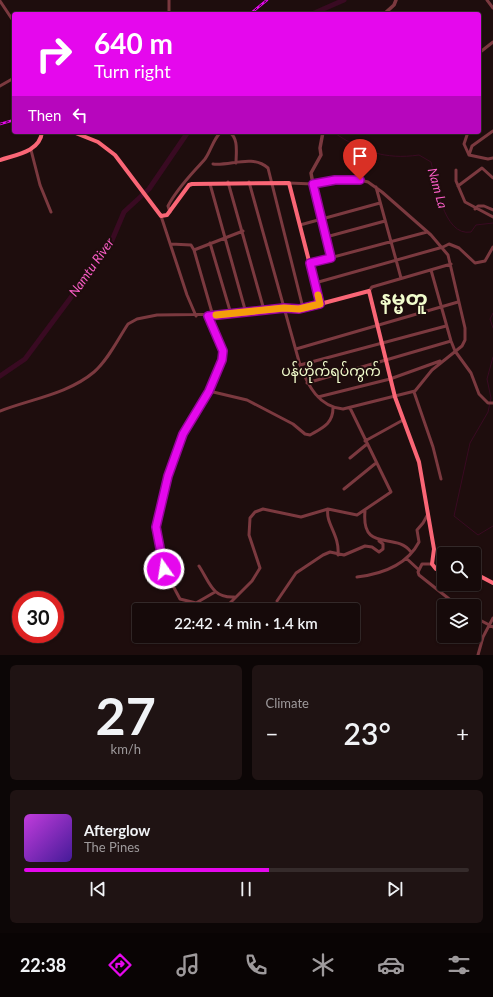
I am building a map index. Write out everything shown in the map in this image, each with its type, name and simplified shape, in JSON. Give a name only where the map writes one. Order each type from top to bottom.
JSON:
[{"type":"main road","points":[[0,160],[31,150],[39,142],[41,134]]},
{"type":"main road","points":[[78,134],[105,146],[115,154],[159,214],[168,215],[174,203],[189,185],[228,182],[289,183],[320,304],[369,291],[395,397],[419,462],[434,549],[432,564],[437,569]]},
{"type":"main road","points":[[481,576],[493,583]]},
{"type":"street","points":[[168,0],[169,12]]},
{"type":"street","points":[[386,12],[394,5],[396,0]]},
{"type":"street","points":[[487,0],[493,8]]},
{"type":"street","points":[[0,1],[12,16]]},
{"type":"street","points":[[481,51],[493,42]]},
{"type":"street","points":[[0,86],[12,79]]},
{"type":"street","points":[[469,155],[472,146],[493,131]]},
{"type":"street","points":[[170,212],[168,206],[171,200],[185,179],[205,158],[220,134]]},
{"type":"street","points":[[233,134],[236,140],[236,163]]},
{"type":"street","points":[[323,134],[321,155],[311,173],[331,258]]},
{"type":"street","points":[[467,134],[464,144],[469,155]]},
{"type":"street","points":[[31,150],[40,184],[51,212]]},
{"type":"street","points":[[469,155],[484,159],[493,158]]},
{"type":"street","points":[[213,164],[223,165],[246,160],[264,165],[269,171],[303,308]]},
{"type":"street","points":[[458,186],[482,168],[493,178]]},
{"type":"street","points":[[456,170],[458,186],[465,202],[493,217]]},
{"type":"street","points":[[249,182],[300,365],[307,383],[318,397],[333,408],[350,408],[414,392],[442,360],[462,346],[464,340],[465,328],[458,302],[451,264],[443,248],[376,187],[360,180],[341,180],[313,184],[289,183]]},
{"type":"street","points":[[228,182],[264,310]]},
{"type":"street","points":[[210,184],[246,312]]},
{"type":"street","points":[[376,187],[401,278]]},
{"type":"street","points":[[300,225],[380,203]]},
{"type":"street","points":[[476,209],[478,206],[484,206],[493,210]]},
{"type":"street","points":[[159,214],[172,244],[182,282],[196,316]]},
{"type":"street","points":[[326,237],[385,221]]},
{"type":"street","points":[[194,250],[242,231]]},
{"type":"street","points":[[310,263],[427,232]]},
{"type":"street","points":[[210,243],[230,314]]},
{"type":"street","points":[[172,244],[191,245],[194,250],[213,316]]},
{"type":"street","points":[[315,283],[453,244],[478,263],[485,261],[493,246]]},
{"type":"street","points":[[369,291],[372,287],[451,264]]},
{"type":"street","points":[[431,270],[446,326],[455,351],[471,373],[479,394],[488,403],[493,403]]},
{"type":"street","points":[[296,349],[458,302]]},
{"type":"street","points":[[0,411],[47,394],[66,390],[95,371],[128,324],[137,319],[157,315],[213,316],[284,308],[303,308],[320,304]]},
{"type":"street","points":[[208,316],[223,351],[221,368],[183,434],[174,456],[156,527],[164,569],[180,599],[196,603],[215,592]]},
{"type":"street","points":[[300,365],[446,326]]},
{"type":"street","points":[[307,383],[451,341]]},
{"type":"street","points":[[318,397],[390,379],[442,360]]},
{"type":"street","points":[[209,391],[247,400],[293,424],[305,434],[310,435],[331,421],[333,416],[333,408]]},
{"type":"street","points":[[414,392],[433,447],[441,479]]},
{"type":"street","points":[[230,603],[234,597],[252,581],[260,568],[249,535],[250,518],[255,512],[263,509],[301,517],[328,509],[349,514],[357,514],[365,511],[392,492],[376,463],[350,408]]},
{"type":"street","points":[[350,458],[366,442],[404,420]]},
{"type":"street","points":[[344,489],[376,463]]},
{"type":"street","points":[[328,509],[326,516],[339,543],[338,555]]},
{"type":"street","points":[[277,601],[300,568],[323,555],[330,552],[338,555],[344,555],[365,546],[372,547],[379,552],[382,549],[382,544],[366,529],[364,521],[365,511]]},
{"type":"street","points":[[357,577],[384,571],[406,558],[419,542],[417,530],[428,514]]},
{"type":"street","points":[[379,541],[396,541],[408,548],[411,552]]},
{"type":"street","points":[[406,558],[419,570]]},
{"type":"street","points":[[432,564],[422,564],[419,570],[419,575],[449,599]]},
{"type":"street","points":[[199,566],[215,592],[225,597],[234,597]]},
{"type":"street","points":[[478,655],[488,626],[493,618]]},
{"type":"street","points":[[481,622],[493,627]]},
{"type":"waterway","name":"Namtu River","points":[[317,12],[344,0]]},
{"type":"waterway","name":"Namtu River","points":[[0,376],[25,359],[110,245],[124,212],[149,189],[187,134]]},
{"type":"waterway","name":"Nam La","points":[[336,134],[364,149],[384,155],[419,155],[431,162],[442,206],[447,217],[454,226],[461,231],[471,232],[476,225],[493,223]]},
{"type":"waterway","name":"Nam La","points":[[493,313],[490,319],[493,328]]},
{"type":"waterway","name":"Nam La","points":[[493,357],[487,379],[491,398],[488,412],[470,443],[454,516],[478,535],[493,526]]},
{"type":"railway","points":[[252,12],[267,0]]},
{"type":"railway","points":[[0,124],[12,121]]},
{"type":"slow traffic","points":[[216,315],[284,308],[299,309],[320,304],[318,295]]},
{"type":"district","name":"နမ္မတူ","points":[[404,298]]},
{"type":"district","name":"ပန်ဟိုက်ရပ်ကွက်","points":[[331,371]]},
{"type":"route","points":[[164,569],[156,527],[168,476],[183,434],[221,368],[223,351],[208,316],[284,308],[299,309],[320,304],[310,263],[331,258],[313,184],[335,180],[360,180]]}]
